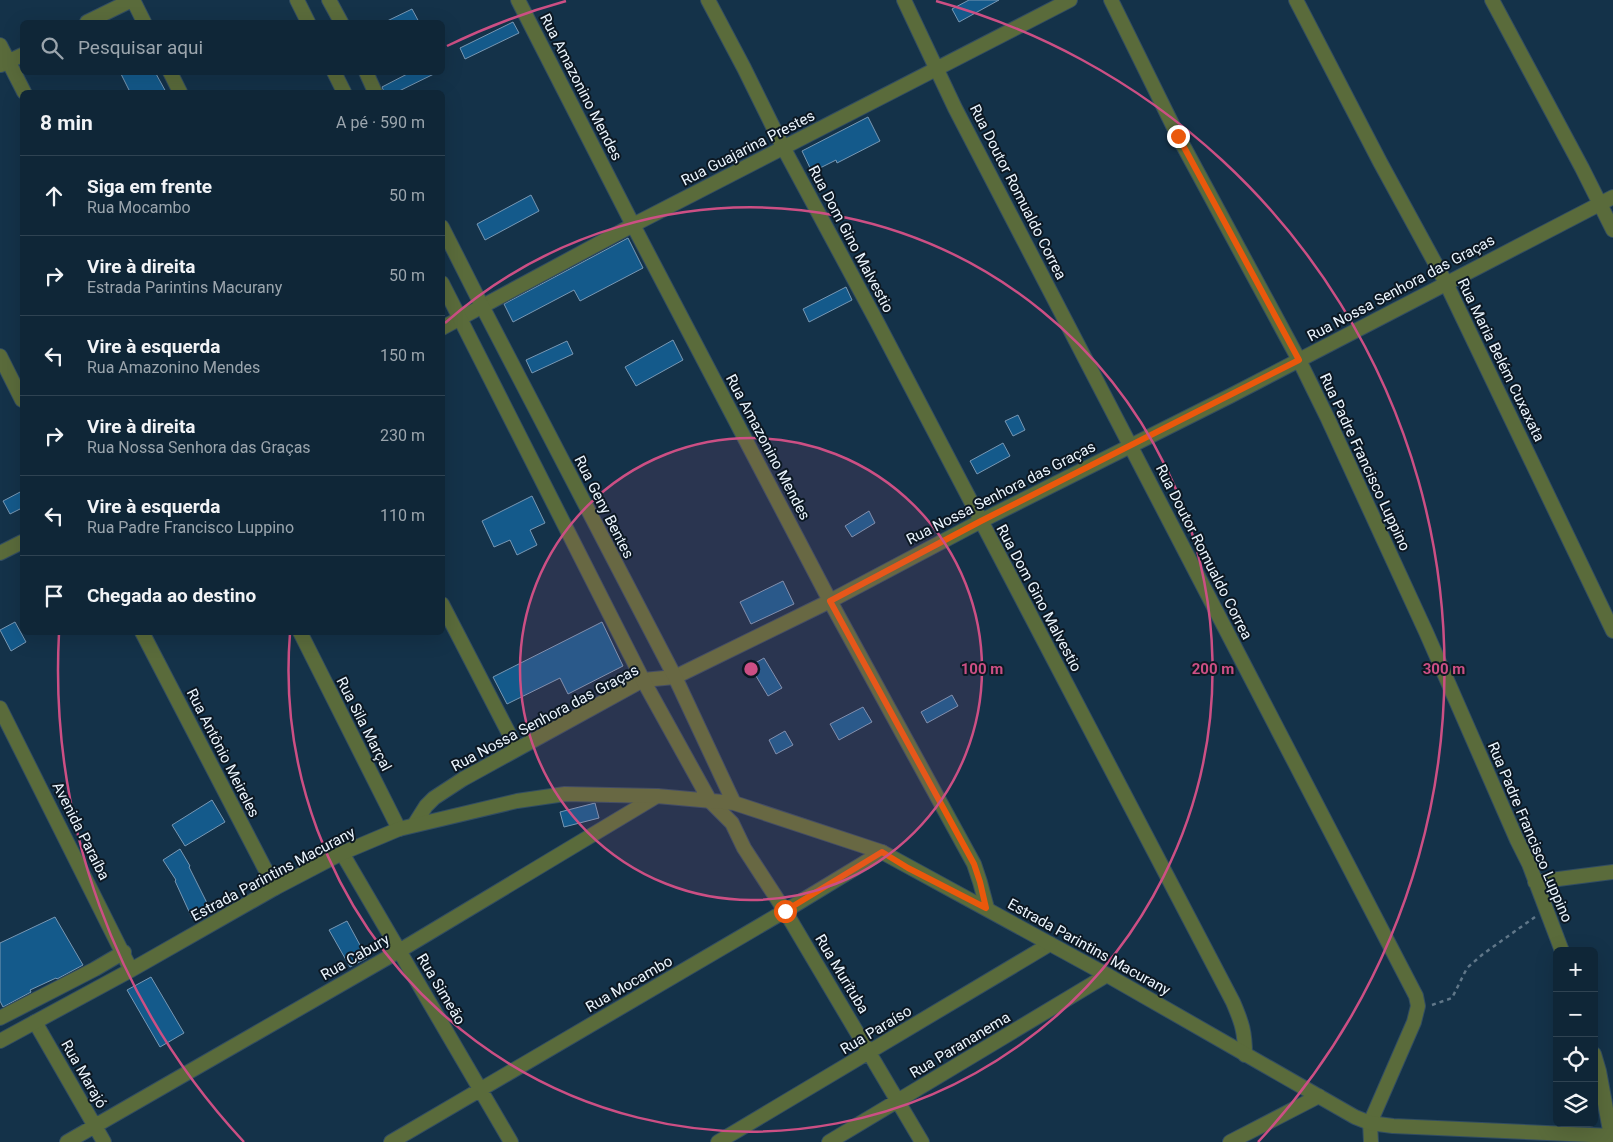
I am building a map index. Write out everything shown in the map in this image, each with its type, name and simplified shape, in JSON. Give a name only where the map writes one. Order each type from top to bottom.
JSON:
[{"type":"street","points":[[91,20],[132,0],[143,20]]},
{"type":"street","points":[[297,0],[307,20]]},
{"type":"street","points":[[329,0],[340,20]]},
{"type":"street","name":"Rua Amazonino Mendes","points":[[518,0],[633,225],[830,601],[974,864],[986,908]]},
{"type":"street","name":"Rua Dom Gino Malvestio","points":[[708,0],[783,147],[876,320],[1233,1002],[1241,1019],[1245,1055]]},
{"type":"street","name":"Rua Doutor Romualdo Correa","points":[[904,0],[955,108],[1416,996],[1418,1006]]},
{"type":"street","name":"Rua Guajarina Prestes","points":[[445,327],[633,225],[1070,0]]},
{"type":"street","name":"Rua Padre Francisco Luppino","points":[[1110,0],[1178,136],[1299,360],[1328,419],[1422,623],[1529,864],[1561,947]]},
{"type":"street","name":"Rua Maria Belém Cuxaxata","points":[[1296,0],[1380,162],[1446,283],[1613,631]]},
{"type":"street","points":[[1492,0],[1613,230]]},
{"type":"street","points":[[0,45],[4,64],[23,90]]},
{"type":"street","points":[[4,64],[20,56]]},
{"type":"street","points":[[172,75],[179,90]]},
{"type":"street","points":[[336,75],[343,90]]},
{"type":"street","points":[[368,75],[375,90]]},
{"type":"street","name":"Rua Nossa Senhora das Graças","points":[[414,825],[426,806],[434,798],[463,779],[643,680],[674,677],[830,601],[981,521],[1299,360],[1613,196]]},
{"type":"street","name":"Rua Geny Bentes","points":[[445,233],[674,677],[734,803]]},
{"type":"street","points":[[445,289],[643,680],[710,801]]},
{"type":"street","points":[[0,356],[20,396]]},
{"type":"street","points":[[0,553],[20,543]]},
{"type":"street","points":[[445,610],[517,749]]},
{"type":"street","name":"Rua Antônio Meireles","points":[[144,635],[275,888]]},
{"type":"street","name":"Rua Sila Marçal","points":[[302,635],[399,829]]},
{"type":"street","name":"Avenida Paraíba","points":[[0,708],[124,952],[131,970]]},
{"type":"street","name":"Estrada Parintins Macurany","points":[[5,1038],[131,970],[275,888],[342,853],[399,829],[516,801],[564,794],[657,796],[734,803],[882,852],[908,868],[986,908],[1107,975],[1355,1117],[1370,1123],[1393,1126],[1612,1136]]},
{"type":"street","name":"Rua Cabury","points":[[67,1142],[399,950],[657,796]]},
{"type":"street","name":"Rua Murituba","points":[[710,801],[732,823],[744,848],[785,911],[922,1142]]},
{"type":"street","points":[[732,823],[734,803]]},
{"type":"street","name":"Rua Mocambo","points":[[392,1142],[882,852]]},
{"type":"street","name":"Rua Simeão","points":[[342,853],[511,1142]]},
{"type":"street","points":[[1535,882],[1613,872]]},
{"type":"street","name":"Rua Paraíso","points":[[718,1142],[1050,944]]},
{"type":"street","points":[[5,1038],[0,1019],[124,952]]},
{"type":"street","name":"Rua Parananema","points":[[828,1142],[1107,975]]},
{"type":"street","points":[[1371,1142],[1370,1123],[1414,1022],[1418,1006]]},
{"type":"street","name":"Rua Marajó","points":[[35,1022],[104,1142]]},
{"type":"street","points":[[1598,1068],[1612,1136]]},
{"type":"street","points":[[1230,1142],[1319,1096]]},
{"type":"path","points":[[1418,1006],[1435,1005],[1452,998],[1467,968],[1483,954],[1547,909]]},
{"type":"building","points":[[969,0],[999,0],[959,22],[952,9]]},
{"type":"building","points":[[412,9],[418,20],[389,20]]},
{"type":"building","points":[[513,22],[519,33],[465,59],[460,48]]},
{"type":"building","points":[[122,75],[157,75],[165,90],[129,90]]},
{"type":"building","points":[[405,75],[432,75],[401,90],[383,90],[382,87]]},
{"type":"building","points":[[868,117],[880,141],[837,163],[836,160],[812,172],[802,151]]},
{"type":"building","points":[[531,195],[539,211],[485,240],[477,224]]},
{"type":"building","points":[[628,238],[643,268],[580,301],[574,290],[513,322],[504,304]]},
{"type":"building","points":[[846,287],[852,300],[809,322],[803,309]]},
{"type":"building","points":[[673,340],[683,360],[636,386],[625,367]]},
{"type":"building","points":[[567,341],[573,354],[532,373],[526,360]]},
{"type":"building","points":[[1018,415],[1025,430],[1013,436],[1005,421]]},
{"type":"building","points":[[1003,443],[1010,456],[977,474],[970,461]]},
{"type":"building","points":[[20,492],[20,509],[10,514],[3,501]]},
{"type":"building","points":[[532,496],[545,523],[530,530],[537,545],[517,555],[510,540],[494,547],[482,521]]},
{"type":"building","points":[[869,511],[875,523],[852,537],[845,526]]},
{"type":"building","points":[[783,581],[794,604],[751,624],[740,602]]},
{"type":"building","points":[[15,622],[20,635],[22,635],[26,642],[11,651],[0,630]]},
{"type":"building","points":[[602,622],[623,666],[568,694],[560,678],[507,704],[493,677]]},
{"type":"building","points":[[764,658],[782,688],[768,696],[750,666]]},
{"type":"building","points":[[952,695],[958,706],[927,723],[921,712]]},
{"type":"building","points":[[863,707],[872,722],[839,740],[830,724]]},
{"type":"building","points":[[785,731],[793,745],[776,754],[769,740]]},
{"type":"building","points":[[212,800],[225,822],[185,846],[172,825]]},
{"type":"building","points":[[595,803],[599,818],[564,827],[560,812]]},
{"type":"building","points":[[180,849],[210,909],[192,918],[176,880],[163,860]]},
{"type":"building","points":[[55,917],[83,965],[57,979],[30,990],[31,992],[3,1007],[0,1001],[0,943]]},
{"type":"building","points":[[347,921],[367,958],[350,967],[329,930]]},
{"type":"building","points":[[151,977],[184,1033],[160,1047],[127,990]]},
{"type":"route","points":[[785,911],[882,852],[908,868],[986,908],[974,864],[830,601],[1068,476],[1299,360],[1178,136]]}]
